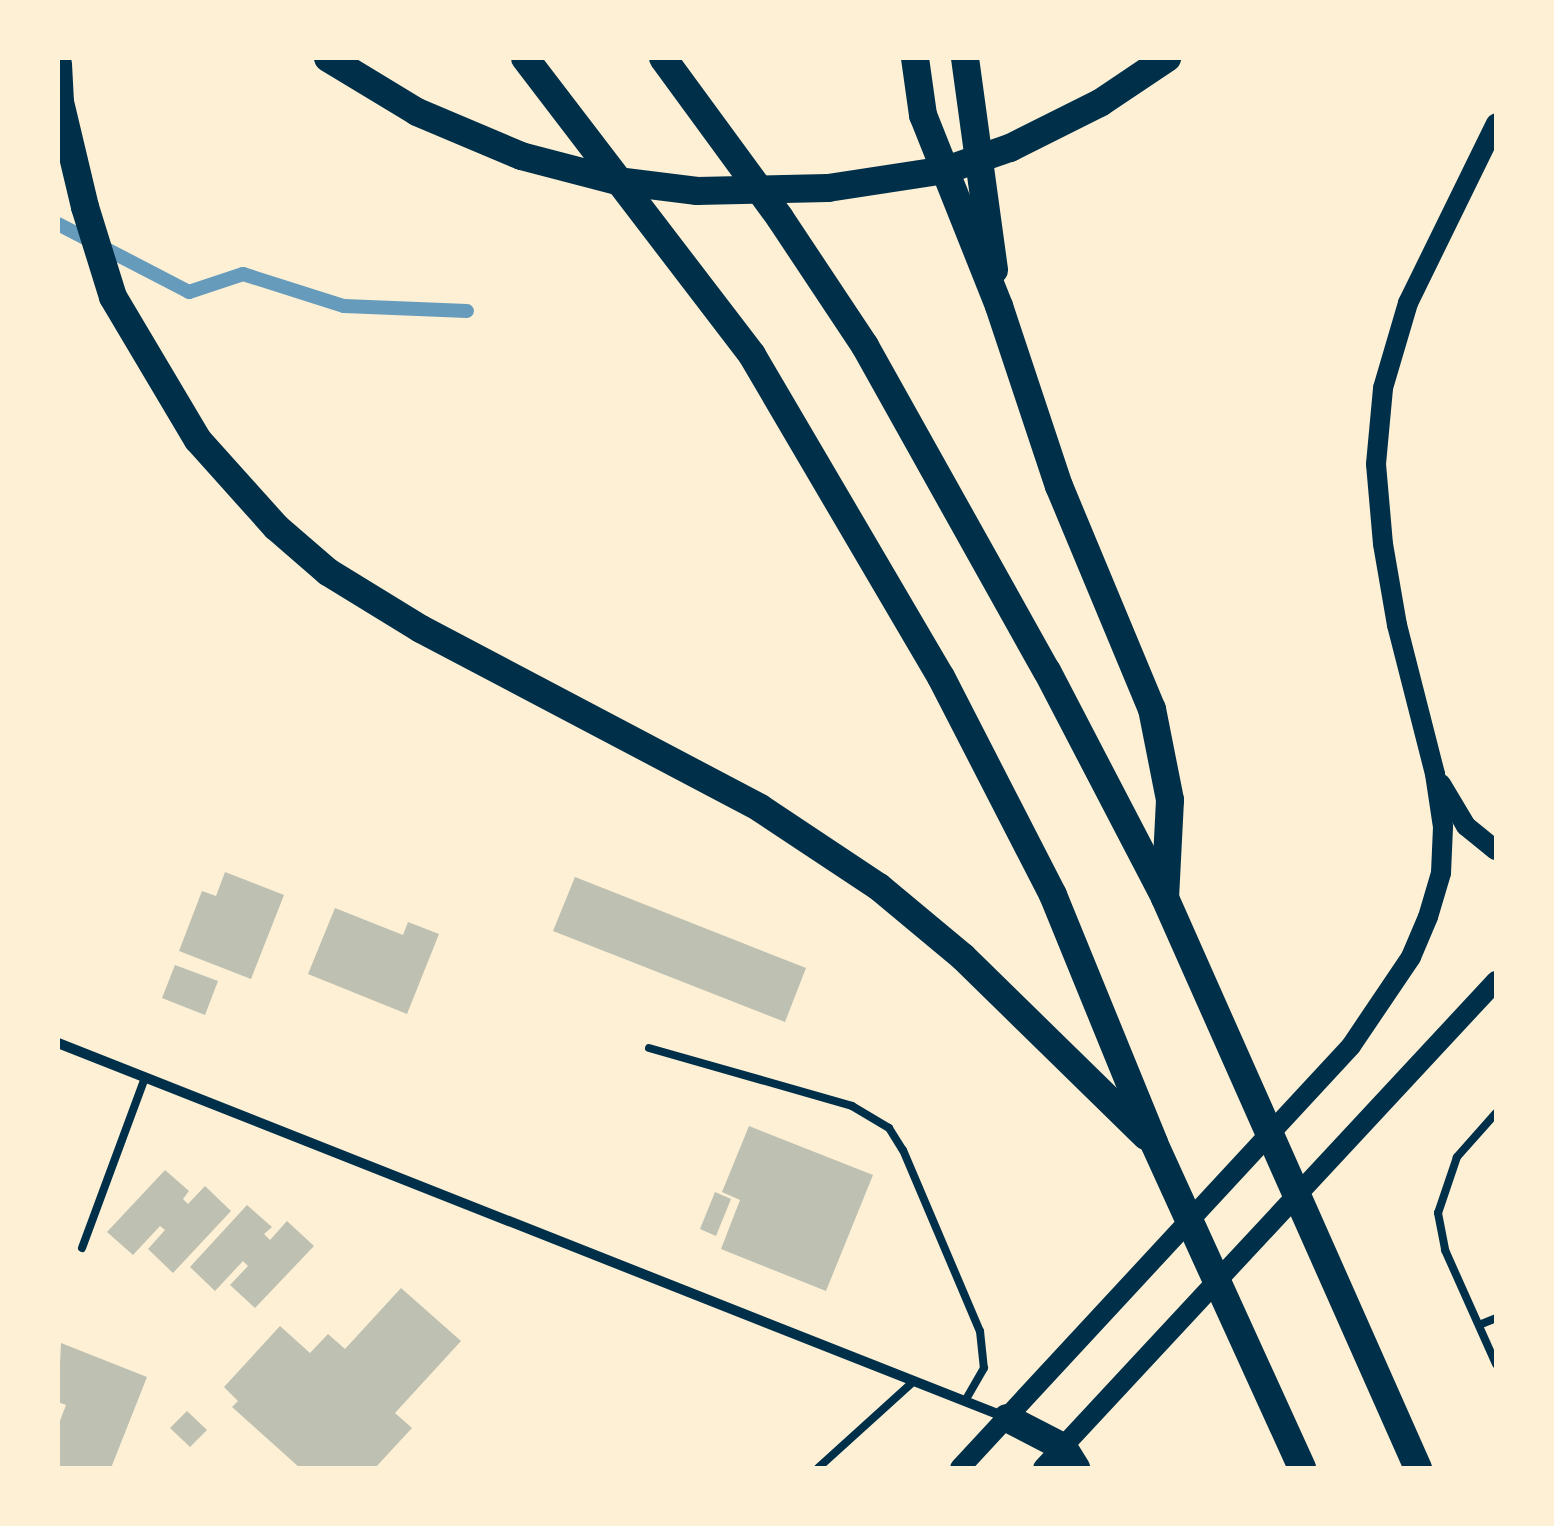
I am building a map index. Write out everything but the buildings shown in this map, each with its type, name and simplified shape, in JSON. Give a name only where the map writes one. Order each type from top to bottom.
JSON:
[{"type":"highway","points":[[328,58],[417,112],[522,156],[616,181],[697,190],[763,190],[844,186],[946,170],[1010,148],[1100,103],[1167,58]]},
{"type":"highway","points":[[526,58],[752,354],[941,677],[1053,895],[1154,1143],[1302,1468]]},
{"type":"highway","points":[[663,58],[865,346],[1046,672],[1165,898],[1418,1468]]},
{"type":"highway","points":[[915,58],[923,115],[1000,306],[1059,486],[1152,709],[1170,800],[1165,898]]},
{"type":"highway","points":[[965,58],[1000,306]]},
{"type":"highway","points":[[58,64],[60,102],[85,207],[113,298],[198,440],[276,527],[328,572],[420,628],[760,808],[879,887],[963,957],[1154,1143]]},
{"type":"highway","points":[[1006,1418],[1070,1458]]},
{"type":"main road","points":[[960,1468],[1351,1046],[1411,957],[1428,917],[1441,873],[1436,774],[1397,625],[1383,544],[1376,464],[1379,426],[1392,348],[1408,304],[1496,123]]},
{"type":"main road","points":[[1436,774],[1466,826],[1496,850]]},
{"type":"main road","points":[[1043,1468],[1070,1458],[1145,1357],[1496,981]]},
{"type":"street","points":[[58,1043],[1006,1418]]},
{"type":"lane","points":[[649,1048],[852,1106],[888,1128],[903,1150],[980,1330],[984,1368],[965,1400]]},
{"type":"lane","points":[[82,1248],[145,1078]]},
{"type":"lane","points":[[1496,1113],[1457,1158],[1438,1213],[1445,1250],[1496,1364]]},
{"type":"lane","points":[[1479,1324],[1496,1318]]},
{"type":"lane","points":[[818,1468],[915,1380]]},
{"type":"waterway","points":[[58,224],[189,292],[243,274],[344,306],[467,311]]}]
